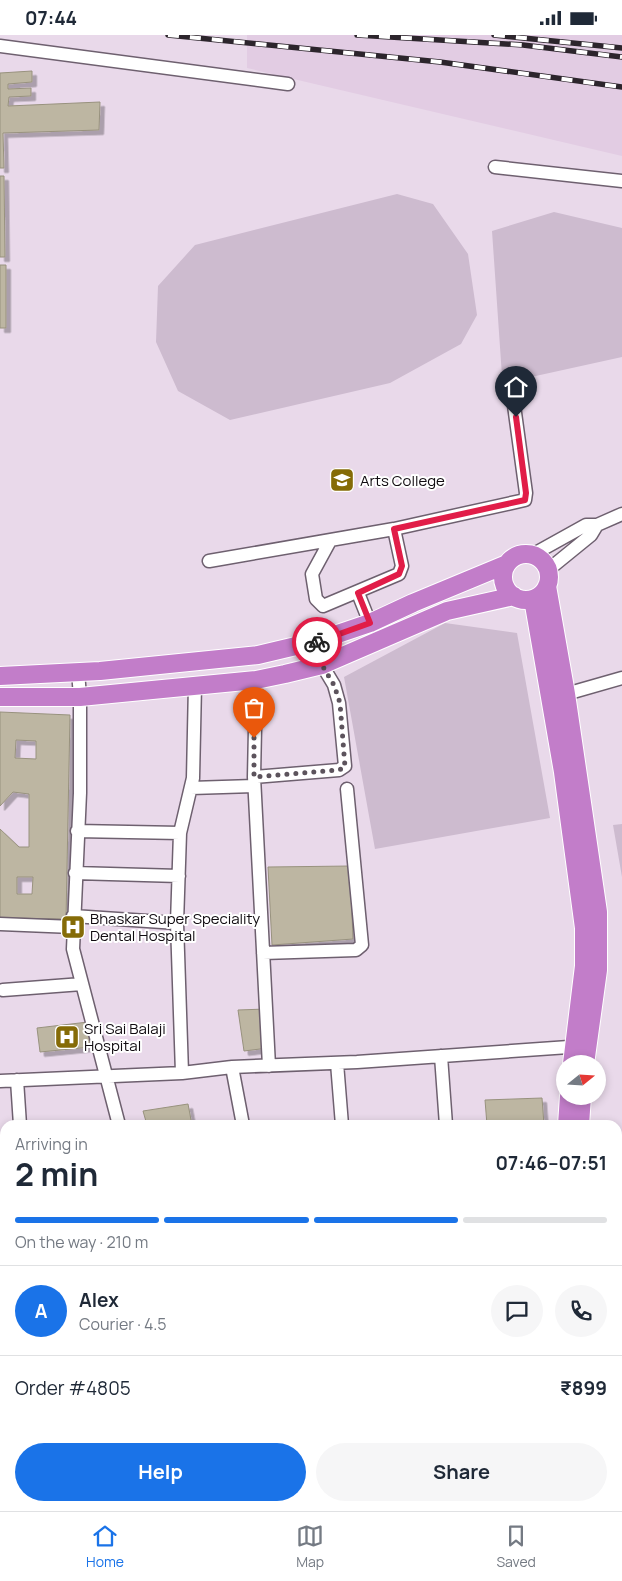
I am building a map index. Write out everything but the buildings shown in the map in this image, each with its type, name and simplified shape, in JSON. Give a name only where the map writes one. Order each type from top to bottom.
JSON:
[{"type":"highway","points":[[0,676],[258,655],[317,641],[370,623],[507,564],[518,555],[532,555],[539,558],[548,578],[599,929],[598,970],[581,1046],[576,1055]]},
{"type":"highway","points":[[507,564],[504,571],[505,585],[514,597]]},
{"type":"highway","points":[[0,697],[80,697],[256,680],[322,665],[447,611],[514,597],[526,600],[533,599],[539,596],[548,578]]},
{"type":"highway","points":[[533,599],[563,772],[584,928],[581,1046],[583,1055]]},
{"type":"highway","points":[[567,1120],[568,1105]]},
{"type":"highway","points":[[580,1120],[581,1105]]},
{"type":"street","points":[[0,46],[288,84]]},
{"type":"street","points":[[495,167],[622,181]]},
{"type":"street","points":[[209,561],[394,529],[525,500],[526,493],[513,398]]},
{"type":"street","points":[[532,555],[586,525],[597,525],[622,514]]},
{"type":"street","points":[[548,578],[591,535],[597,525]]},
{"type":"street","points":[[330,541],[312,574],[316,599],[323,606],[358,593],[399,574],[402,566],[394,529]]},
{"type":"street","points":[[358,593],[377,641]]},
{"type":"street","points":[[191,788],[254,782],[339,770],[345,767],[340,703],[334,685],[322,665],[317,641]]},
{"type":"street","points":[[78,671],[80,697],[73,949],[118,1120]]},
{"type":"street","points":[[566,694],[622,677]]},
{"type":"street","points":[[256,680],[254,782],[269,1065]]},
{"type":"street","points":[[182,1073],[177,923],[180,833],[191,788],[194,685]]},
{"type":"street","points":[[263,953],[356,950],[362,945],[348,789]]},
{"type":"street","points":[[77,831],[180,833]]},
{"type":"street","points":[[75,873],[179,876]]},
{"type":"street","points":[[0,924],[73,921],[177,923]]},
{"type":"street","points":[[4,989],[82,984]]},
{"type":"street","points":[[0,1081],[182,1073],[232,1067],[337,1063],[581,1046]]},
{"type":"street","points":[[441,1055],[446,1120]]},
{"type":"street","points":[[337,1063],[342,1120]]},
{"type":"street","points":[[232,1067],[242,1120]]},
{"type":"street","points":[[17,1080],[20,1120]]},
{"type":"shaded area","points":[[247,35],[622,35],[622,156],[247,68]]},
{"type":"shaded area","points":[[397,194],[433,204],[468,254],[477,315],[461,344],[390,383],[230,420],[178,391],[156,342],[158,286],[195,245]]},
{"type":"shaded area","points":[[554,212],[622,228],[622,357],[522,379],[502,376],[492,231]]},
{"type":"shaded area","points":[[445,623],[517,633],[550,818],[375,849],[344,677]]},
{"type":"shaded area","points":[[622,824],[622,877],[613,825]]},
{"type":"railway","points":[[168,35],[440,62],[622,87]]},
{"type":"railway","points":[[357,35],[523,45],[622,57]]},
{"type":"railway","points":[[494,35],[622,48]]},
{"type":"way so far","points":[[254,738],[254,777],[339,770],[345,767],[340,703],[334,685],[322,665],[317,642]]},
{"type":"place","name":"Arts College","points":[[342,480]]},
{"type":"place","name":"Bhaskar Super Speciality Dental Hospital","points":[[73,927]]},
{"type":"place","name":"Sri Sai Balaji Hospital","points":[[67,1037]]},
{"type":"route","points":[[317,642],[370,623],[358,593],[396,577],[401,571],[402,566],[394,529],[525,500],[526,493],[516,417]]}]
